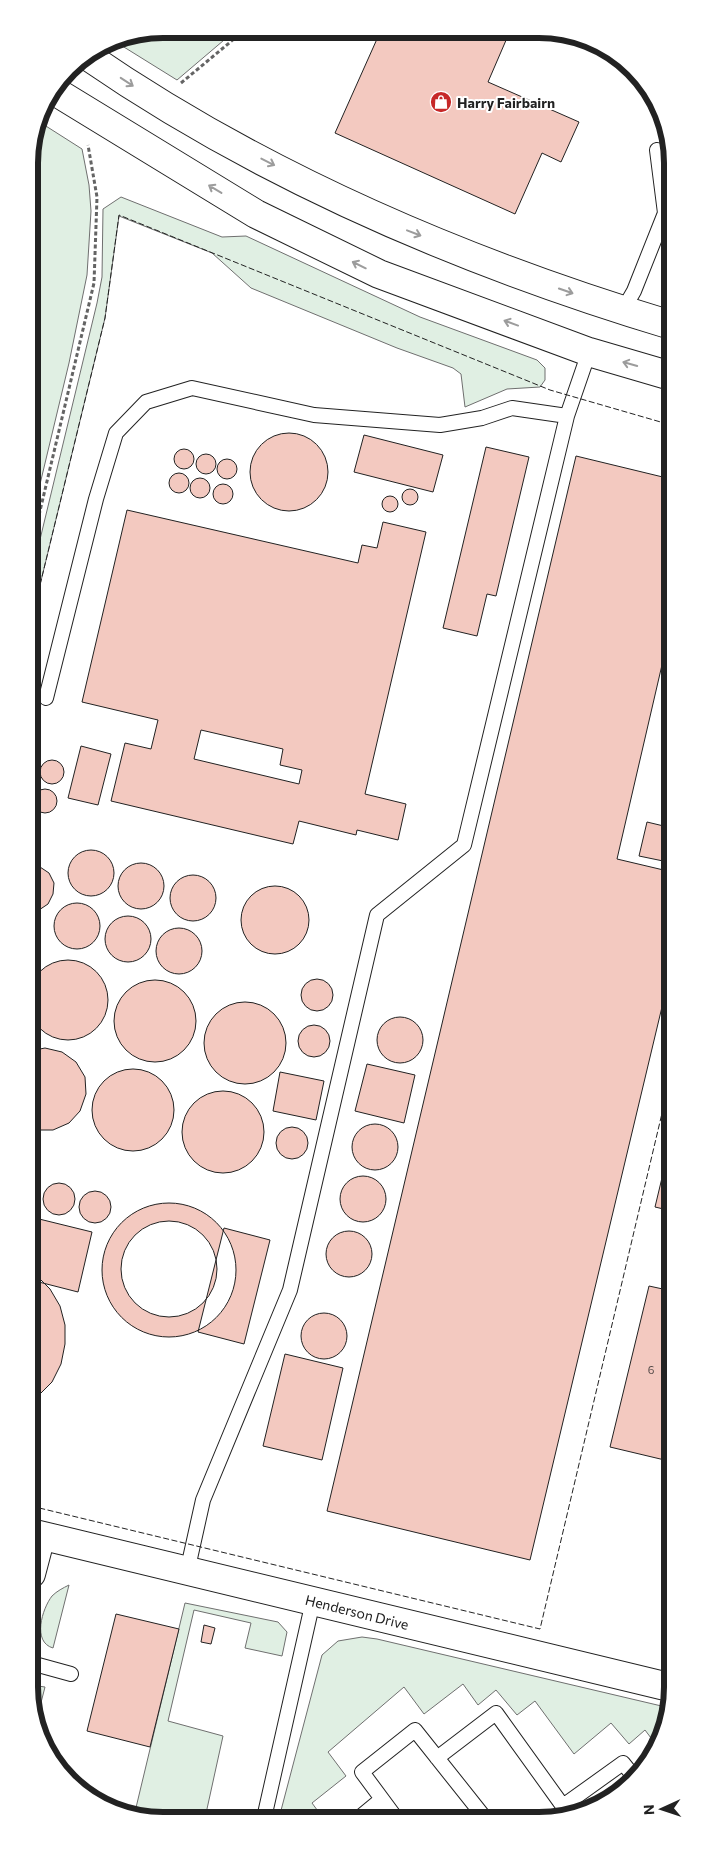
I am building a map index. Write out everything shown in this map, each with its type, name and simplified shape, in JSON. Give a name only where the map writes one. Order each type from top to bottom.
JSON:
[{"type":"main road","points":[[93,59],[152,98],[248,152],[379,219],[544,283],[664,323]]},
{"type":"main road","points":[[59,93],[256,214],[370,270],[589,352],[664,374]]},
{"type":"main road","name":"Henderson Drive","points":[[37,1535],[664,1686]]},
{"type":"lane","points":[[657,150],[664,205]]},
{"type":"lane","points":[[623,310],[634,291],[664,216]]},
{"type":"lane","points":[[187,1572],[203,1500],[290,1290],[377,915],[464,845],[567,416],[589,352]]},
{"type":"lane","points":[[46,698],[96,499],[116,433],[146,402],[192,388],[314,415],[440,425],[482,418],[512,408],[567,416]]},
{"type":"lane","points":[[265,1812],[313,1601]]},
{"type":"lane","points":[[37,1665],[71,1674]]},
{"type":"lane","points":[[437,1758],[496,1713],[564,1809]]},
{"type":"lane","points":[[392,1812],[362,1772],[415,1730],[480,1812]]},
{"type":"lane","points":[[570,1807],[624,1762],[631,1772]]},
{"type":"lane","points":[[366,1812],[382,1799]]},
{"type":"path","points":[[177,86],[235,38]]},
{"type":"path","points":[[38,521],[94,283],[97,197],[88,144]]},
{"type":"green space","points":[[155,38],[227,38],[177,80],[121,45]]},
{"type":"green space","points":[[44,125],[82,149],[89,185],[91,211],[87,275],[69,363],[38,493],[38,155]]},
{"type":"green space","points":[[121,197],[222,237],[246,236],[420,317],[537,360],[545,368],[545,380],[540,387],[507,389],[465,407],[461,374],[453,368],[397,348],[251,288],[212,253],[119,216],[105,318],[38,594],[38,549],[102,277],[103,209]]},
{"type":"green space","points":[[69,1585],[53,1648],[47,1645],[43,1639],[41,1632],[42,1617],[52,1596]]},
{"type":"green space","points":[[185,1603],[278,1622],[287,1632],[282,1656],[245,1648],[251,1623],[194,1610],[168,1721],[223,1736],[206,1812],[163,1812],[136,1808]]},
{"type":"green space","points":[[362,1637],[377,1639],[662,1706],[660,1719],[652,1740],[645,1730],[629,1744],[611,1723],[574,1754],[535,1701],[517,1715],[496,1690],[478,1705],[463,1684],[424,1714],[404,1687],[328,1752],[346,1776],[312,1803],[319,1812],[281,1812],[322,1655],[338,1641]]},
{"type":"green space","points":[[37,1686],[45,1687],[40,1708],[38,1694]]},
{"type":"building","name":"Harry Fairbairn","points":[[378,37],[507,37],[488,82],[579,122],[561,162],[542,153],[515,214],[335,133]]},
{"type":"building","points":[[289,433],[304,436],[317,444],[325,457],[328,472],[325,487],[317,500],[304,508],[289,511],[274,508],[261,500],[253,487],[250,472],[253,457],[261,444],[274,436]]},
{"type":"building","points":[[364,435],[443,455],[433,492],[354,472]]},
{"type":"building","points":[[486,447],[529,457],[496,596],[487,594],[477,636],[443,628]]},
{"type":"building","points":[[184,449],[191,452],[194,459],[191,466],[184,469],[177,466],[174,459],[177,452]]},
{"type":"building","points":[[206,454],[213,457],[216,464],[213,471],[206,474],[199,471],[196,464],[199,457]]},
{"type":"building","points":[[576,456],[664,477],[664,656],[617,859],[664,870],[664,999],[530,1560],[327,1511]]},
{"type":"building","points":[[227,459],[234,462],[237,469],[234,476],[227,479],[220,476],[217,469],[220,462]]},
{"type":"building","points":[[179,473],[186,476],[189,483],[186,490],[179,493],[172,490],[169,483],[172,476]]},
{"type":"building","points":[[200,478],[207,481],[210,488],[207,495],[200,498],[193,495],[190,488],[193,481]]},
{"type":"building","points":[[223,484],[230,487],[233,494],[230,501],[223,504],[216,501],[213,494],[216,487]]},
{"type":"building","points":[[407,489],[413,489],[418,494],[416,503],[407,505],[402,500],[402,494]]},
{"type":"building","points":[[387,496],[393,496],[398,501],[396,510],[387,512],[382,507],[382,501]]},
{"type":"building","points":[[127,510],[358,563],[362,545],[377,548],[383,522],[426,532],[365,794],[406,804],[398,840],[357,830],[356,835],[299,821],[293,844],[111,801],[125,743],[151,749],[158,720],[82,702]],"holes":[[[201,730],[283,749],[280,765],[302,770],[299,784],[194,759]]]},
{"type":"building","points":[[81,746],[111,754],[98,805],[68,798]]},
{"type":"building","points":[[52,760],[61,763],[64,772],[61,781],[52,784],[43,781],[40,772],[43,763]]},
{"type":"building","points":[[50,790],[56,796],[57,801],[54,810],[45,813],[38,811],[38,791]]},
{"type":"building","points":[[647,822],[664,826],[664,861],[639,856]]},
{"type":"building","points":[[86,850],[96,850],[110,860],[114,873],[110,886],[104,892],[96,896],[86,896],[72,886],[68,878],[68,868],[78,854]]},
{"type":"building","points":[[136,863],[146,863],[160,873],[164,886],[160,899],[154,905],[146,909],[136,909],[122,899],[118,891],[118,881],[128,867]]},
{"type":"building","points":[[38,867],[49,873],[54,883],[53,894],[48,904],[38,910]]},
{"type":"building","points":[[188,875],[198,875],[212,885],[216,898],[212,911],[206,917],[198,921],[188,921],[174,911],[170,903],[170,893],[180,879]]},
{"type":"building","points":[[275,886],[288,889],[299,896],[306,907],[309,920],[306,933],[299,944],[288,951],[275,954],[262,951],[251,944],[244,933],[241,920],[244,907],[251,896],[262,889]]},
{"type":"building","points":[[72,903],[82,903],[96,913],[100,926],[96,939],[90,945],[82,949],[72,949],[58,939],[54,931],[54,921],[64,907]]},
{"type":"building","points":[[123,916],[133,916],[147,926],[151,939],[147,952],[141,958],[133,962],[123,962],[109,952],[105,944],[105,934],[115,920]]},
{"type":"building","points":[[174,928],[184,928],[198,938],[202,951],[198,964],[192,970],[184,974],[174,974],[160,964],[156,956],[156,946],[166,932]]},
{"type":"building","points":[[37,931],[40,937],[40,948],[37,951]]},
{"type":"building","points":[[60,960],[76,960],[97,971],[108,992],[108,1008],[102,1022],[90,1034],[76,1040],[60,1040],[46,1034],[37,1027],[37,973],[46,966]]},
{"type":"building","points":[[317,979],[323,980],[328,984],[332,989],[332,1001],[328,1006],[323,1010],[317,1011],[311,1010],[306,1006],[302,1001],[301,995],[302,989],[306,984],[311,980]]},
{"type":"building","points":[[155,980],[171,983],[184,992],[193,1005],[196,1021],[193,1037],[184,1050],[171,1059],[155,1062],[139,1059],[126,1050],[117,1037],[114,1021],[117,1005],[126,992],[139,983]]},
{"type":"building","points":[[245,1002],[261,1005],[274,1014],[283,1027],[286,1043],[283,1059],[274,1072],[261,1081],[245,1084],[229,1081],[216,1072],[207,1059],[204,1043],[207,1027],[216,1014],[229,1005]]},
{"type":"building","points":[[405,1017],[417,1023],[422,1031],[422,1049],[417,1057],[409,1062],[395,1063],[383,1057],[378,1049],[377,1035],[383,1023],[391,1018]]},
{"type":"building","points":[[314,1025],[320,1026],[325,1030],[329,1035],[329,1047],[325,1052],[320,1056],[314,1057],[308,1056],[303,1052],[299,1047],[298,1041],[299,1035],[303,1030],[308,1026]]},
{"type":"building","points":[[45,1048],[62,1052],[76,1062],[85,1077],[86,1094],[80,1111],[69,1123],[53,1130],[37,1130],[37,1050]]},
{"type":"building","points":[[367,1064],[415,1075],[404,1123],[355,1111]]},
{"type":"building","points":[[133,1069],[149,1072],[162,1081],[171,1094],[174,1110],[171,1126],[162,1139],[149,1148],[133,1151],[117,1148],[104,1139],[95,1126],[92,1110],[95,1094],[104,1081],[117,1072]]},
{"type":"building","points":[[280,1072],[324,1081],[316,1120],[273,1111]]},
{"type":"building","points":[[223,1091],[239,1094],[252,1103],[261,1116],[264,1132],[261,1148],[252,1161],[239,1170],[223,1173],[207,1170],[194,1161],[185,1148],[182,1132],[185,1116],[194,1103],[207,1094]]},
{"type":"building","points":[[380,1124],[384,1125],[394,1134],[397,1138],[397,1156],[388,1166],[380,1170],[370,1170],[362,1166],[353,1156],[352,1142],[356,1134],[366,1125]]},
{"type":"building","points":[[292,1127],[298,1128],[303,1132],[307,1137],[307,1149],[303,1154],[298,1158],[292,1159],[286,1158],[281,1154],[277,1149],[276,1143],[277,1137],[281,1132],[286,1128]]},
{"type":"building","points":[[664,1169],[664,1209],[655,1207]]},
{"type":"building","points":[[368,1176],[380,1182],[385,1190],[385,1208],[380,1216],[372,1221],[358,1222],[346,1216],[341,1208],[340,1194],[346,1182],[354,1177]]},
{"type":"building","points":[[37,1181],[40,1189],[37,1198]]},
{"type":"building","points":[[59,1183],[65,1184],[70,1188],[74,1193],[74,1205],[70,1210],[65,1214],[59,1215],[53,1214],[48,1210],[44,1205],[43,1199],[44,1193],[48,1188],[53,1184]]},
{"type":"building","points":[[95,1191],[101,1192],[106,1196],[110,1201],[110,1213],[106,1218],[101,1222],[95,1223],[89,1222],[84,1218],[80,1213],[79,1207],[80,1201],[84,1196],[89,1192]]},
{"type":"building","points":[[169,1203],[195,1208],[217,1222],[231,1244],[236,1270],[231,1296],[217,1318],[195,1332],[169,1337],[143,1332],[121,1318],[107,1296],[102,1270],[107,1244],[121,1222],[143,1208]]},
{"type":"building","points":[[37,1219],[92,1232],[78,1292],[37,1282]]},
{"type":"building","points":[[169,1221],[187,1225],[203,1235],[213,1251],[217,1269],[213,1287],[203,1303],[187,1313],[169,1317],[151,1313],[135,1303],[125,1287],[121,1269],[125,1251],[135,1235],[151,1225]]},
{"type":"building","points":[[224,1228],[270,1240],[244,1344],[198,1332]]},
{"type":"building","points":[[354,1231],[366,1237],[371,1245],[371,1263],[366,1271],[358,1276],[344,1277],[332,1271],[327,1263],[326,1249],[332,1237],[340,1232]]},
{"type":"building","points":[[37,1276],[50,1289],[60,1306],[65,1325],[65,1344],[61,1364],[52,1382],[37,1397]]},
{"type":"building","points":[[649,1286],[664,1289],[664,1460],[610,1447]]},
{"type":"building","points":[[329,1313],[341,1319],[346,1327],[346,1345],[341,1353],[333,1358],[319,1359],[307,1353],[302,1345],[301,1331],[307,1319],[315,1314]]},
{"type":"building","points":[[285,1354],[343,1368],[322,1460],[263,1446]]},
{"type":"building","points":[[116,1614],[179,1629],[150,1747],[87,1731]]},
{"type":"building","points":[[204,1625],[215,1628],[211,1644],[201,1642]]},
{"type":"fence","points":[[38,594],[105,318],[119,215],[550,390],[664,423]]},
{"type":"fence","points":[[37,1507],[540,1629],[664,1105]]},
{"type":"place","name":"Harry Fairbairn","points":[[441,102]]}]
